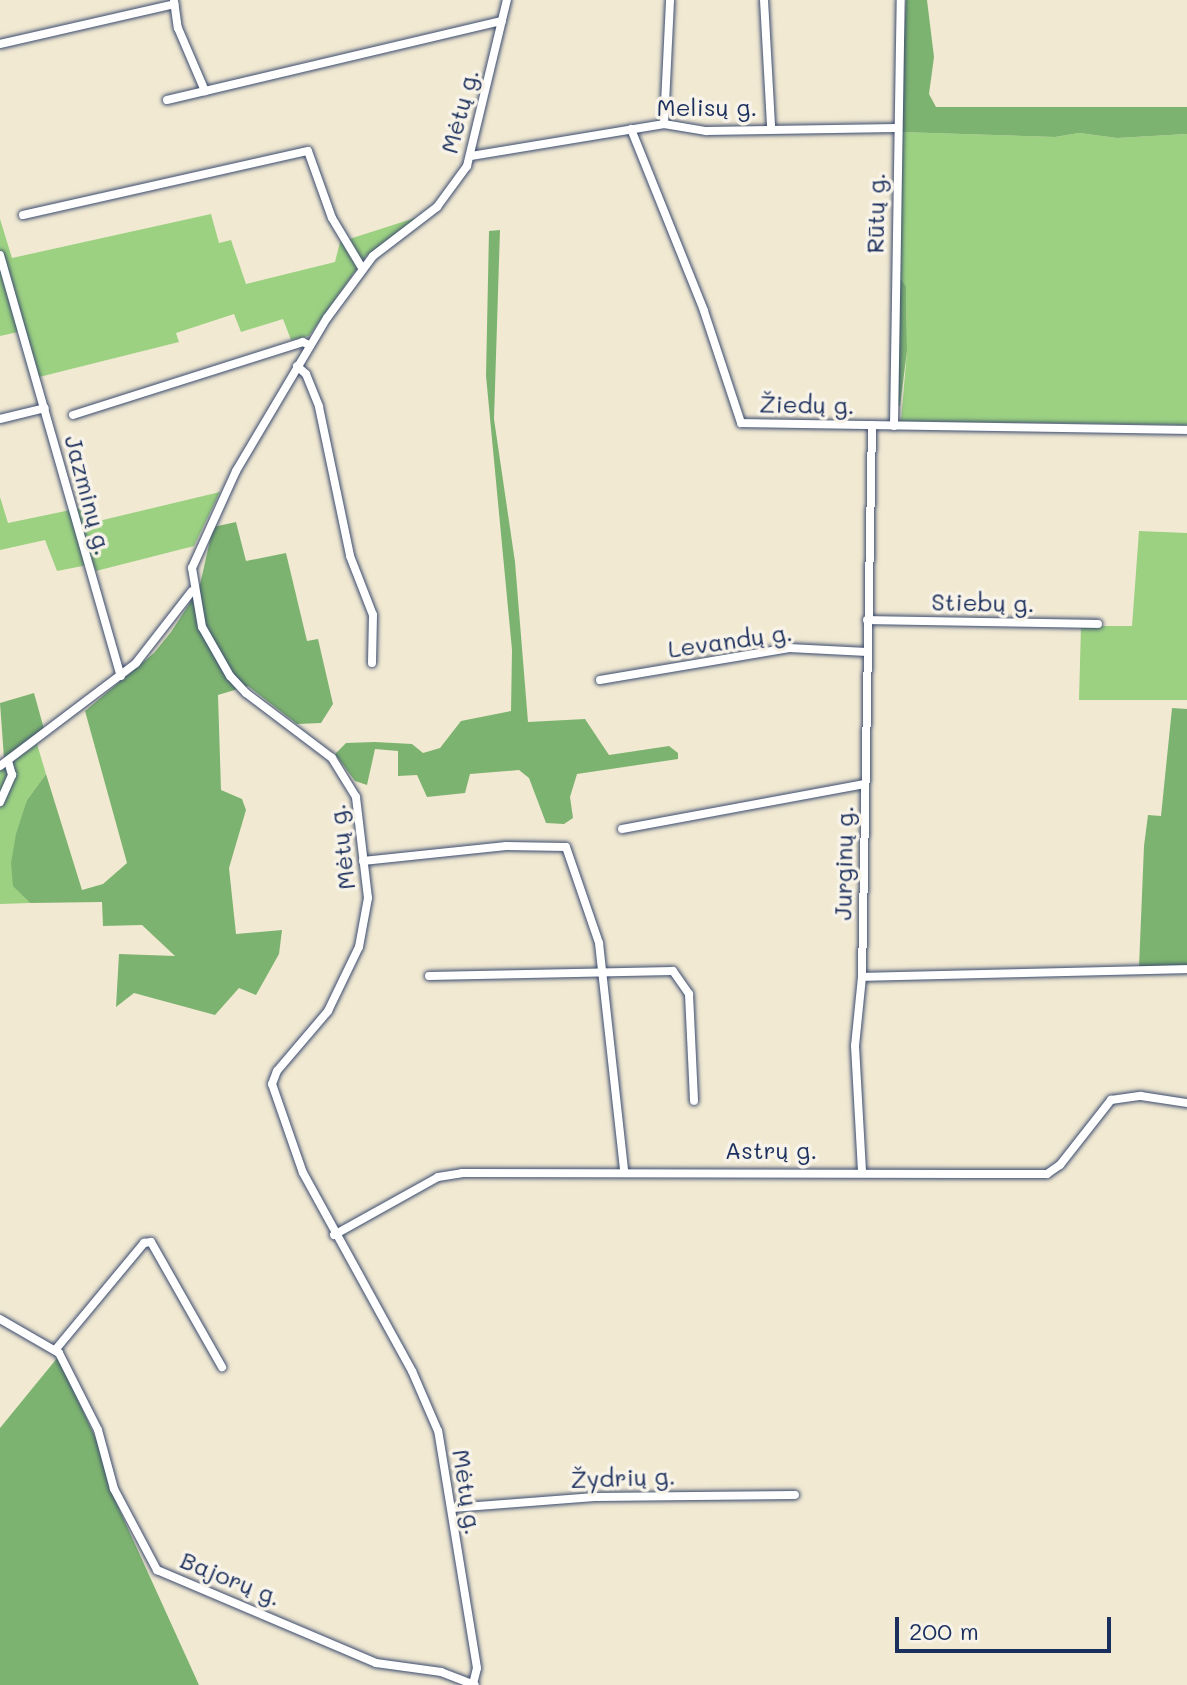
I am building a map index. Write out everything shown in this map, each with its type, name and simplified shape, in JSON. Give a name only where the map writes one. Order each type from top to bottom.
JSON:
[{"type":"street","name":"Mėtų g.","points":[[474,1685],[477,1668],[438,1431],[423,1394],[303,1173],[272,1079],[328,1011],[359,947],[368,898],[356,797],[347,774],[230,676],[207,641],[193,590],[198,546],[309,345],[362,268],[437,207],[471,156],[507,0]]},
{"type":"street","points":[[664,124],[670,0]]},
{"type":"street","points":[[764,0],[771,126]]},
{"type":"street","name":"Rūtų g.","points":[[894,426],[896,128],[901,0]]},
{"type":"street","points":[[0,44],[174,2],[178,28],[205,91]]},
{"type":"street","points":[[167,100],[502,21]]},
{"type":"street","name":"Melisų g.","points":[[471,156],[664,124],[706,131],[771,126],[896,128]]},
{"type":"street","name":"Žiedų g.","points":[[631,129],[704,311],[741,423],[1187,430]]},
{"type":"street","points":[[23,215],[308,151],[332,218],[362,268]]},
{"type":"street","name":"Jazminų g.","points":[[0,255],[121,676]]},
{"type":"street","points":[[73,415],[309,345]]},
{"type":"street","points":[[297,366],[306,374],[319,407],[350,556],[373,615],[372,663]]},
{"type":"street","points":[[0,419],[45,408]]},
{"type":"street","name":"Jurginų g.","points":[[862,1171],[855,1046],[862,977],[872,425]]},
{"type":"street","points":[[0,802],[12,775],[3,762],[121,676],[154,645],[193,590]]},
{"type":"street","name":"Stiebų g.","points":[[867,620],[1098,624]]},
{"type":"street","name":"Levandų g.","points":[[600,680],[789,648],[867,652]]},
{"type":"street","points":[[622,829],[865,784]]},
{"type":"street","points":[[363,861],[560,844],[571,854],[603,970],[624,1171]]},
{"type":"street","points":[[429,976],[666,968],[684,981],[689,994],[694,1101]]},
{"type":"street","points":[[862,977],[1187,969]]},
{"type":"street","name":"Astrų g.","points":[[334,1235],[438,1177],[624,1171],[1047,1174],[1060,1165],[1111,1100],[1141,1096],[1187,1103]]},
{"type":"street","points":[[0,1319],[56,1349],[144,1243],[151,1242],[222,1367]]},
{"type":"street","name":"Bajorų g.","points":[[56,1349],[89,1409],[114,1489],[152,1566],[376,1663],[426,1669],[474,1685]]},
{"type":"street","name":"Žydrių g.","points":[[452,1508],[595,1497],[795,1495]]},
{"type":"green space","points":[[906,0],[927,0],[934,57],[929,94],[936,107],[1187,107],[1187,134],[1117,138],[1079,133],[1055,137],[899,132]]},
{"type":"green space","points":[[899,132],[1055,137],[1079,133],[1117,138],[1187,134],[1187,425],[901,421],[907,351],[906,286],[900,278]]},
{"type":"green space","points":[[211,214],[219,243],[231,240],[246,284],[335,262],[340,242],[418,217],[366,256],[309,336],[291,340],[283,319],[241,332],[234,314],[176,333],[179,342],[31,379],[18,332],[0,336],[0,219],[12,258]]},
{"type":"green space","points":[[500,230],[494,419],[515,562],[528,722],[585,719],[609,755],[669,746],[678,753],[678,759],[577,774],[570,797],[573,818],[564,824],[546,823],[529,778],[519,770],[470,774],[465,793],[427,797],[417,775],[398,776],[398,751],[375,749],[367,785],[355,781],[335,754],[346,743],[375,742],[412,744],[423,753],[440,748],[461,721],[511,711],[512,650],[486,376],[489,231]]},
{"type":"green space","points":[[900,278],[906,286],[907,351],[900,406],[895,404]]},
{"type":"green space","points":[[220,492],[194,546],[96,571],[93,564],[57,571],[45,540],[0,550],[0,497],[8,523],[80,508],[86,524]]},
{"type":"green space","points":[[236,522],[246,561],[286,553],[307,641],[318,639],[333,704],[321,723],[297,724],[248,686],[218,695],[221,790],[242,799],[246,810],[229,868],[236,934],[282,930],[279,954],[256,995],[239,988],[215,1015],[134,993],[116,1007],[119,954],[175,956],[142,925],[103,926],[102,902],[30,903],[13,886],[11,863],[16,834],[27,800],[46,774],[82,890],[103,884],[127,863],[85,711],[154,653],[171,632],[199,589],[213,527]]},
{"type":"green space","points":[[1139,531],[1187,533],[1187,700],[1079,700],[1081,626],[1132,626]]},
{"type":"green space","points":[[34,693],[44,729],[4,758],[0,703]]},
{"type":"green space","points":[[1172,708],[1187,709],[1187,965],[1139,967],[1144,846],[1148,815],[1161,816]]},
{"type":"green space","points":[[37,744],[46,774],[27,800],[14,886],[30,903],[0,904],[0,771]]},
{"type":"green space","points":[[58,1357],[97,1441],[110,1489],[199,1685],[0,1685],[0,1428]]}]
